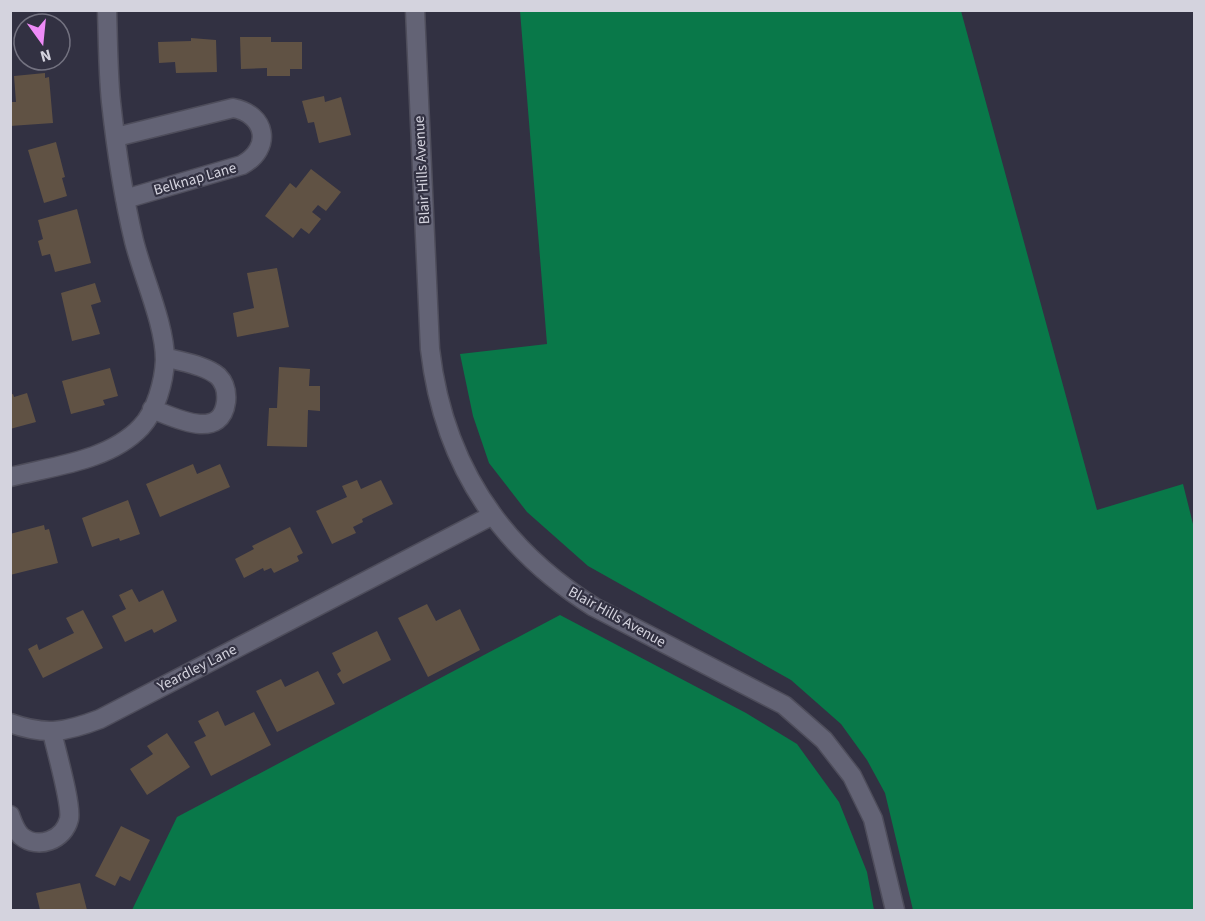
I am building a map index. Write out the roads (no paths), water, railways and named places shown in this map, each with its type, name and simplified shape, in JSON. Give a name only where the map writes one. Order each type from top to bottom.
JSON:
[{"type":"street","points":[[10,477],[87,458],[113,448],[142,426],[160,390],[165,357],[125,199],[111,101],[107,10]]},
{"type":"street","name":"Blair Hills Avenue","points":[[415,10],[429,337],[433,374],[438,401],[456,452],[480,498],[513,540],[540,568],[566,590],[594,607],[784,705],[824,740],[852,776],[873,819],[895,910]]},
{"type":"street","name":"Belknap Lane","points":[[116,137],[233,108],[244,110],[254,117],[262,132],[261,144],[256,154],[242,165],[125,199]]},
{"type":"street","points":[[152,409],[200,425],[211,423],[220,416],[226,406],[227,395],[224,384],[218,376],[165,357]]},
{"type":"street","name":"Yeardley Lane","points":[[10,723],[29,730],[52,732],[74,729],[100,719],[493,515]]},
{"type":"street","points":[[10,815],[21,836],[42,843],[54,840],[69,822],[69,808],[52,732]]}]
